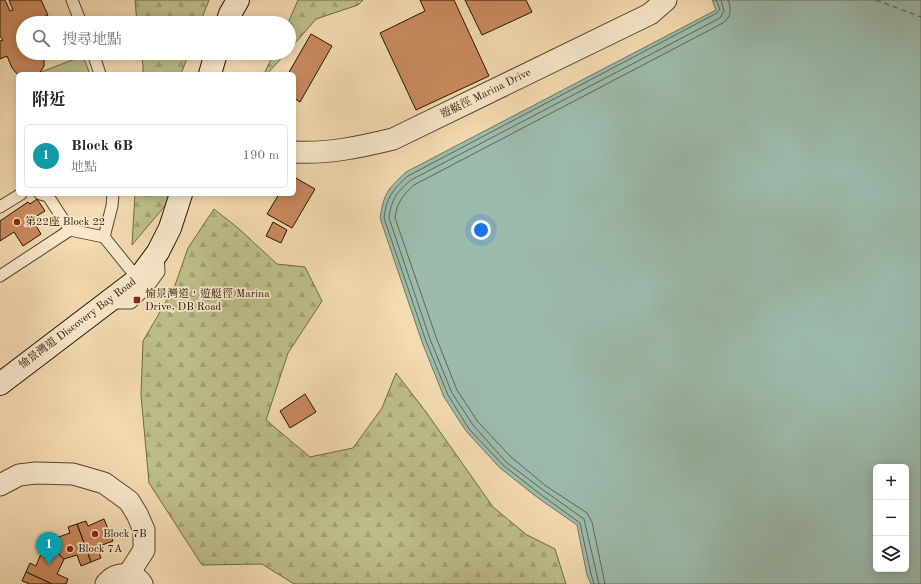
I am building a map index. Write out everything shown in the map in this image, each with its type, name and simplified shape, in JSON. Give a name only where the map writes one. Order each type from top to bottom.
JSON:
[{"type":"street","points":[[229,16],[238,0]]},
{"type":"street","name":"遊艇徑 Marina Drive","points":[[296,152],[313,153],[356,148],[393,139],[650,14],[666,0]]},
{"type":"street","points":[[211,72],[214,60]]},
{"type":"street","name":"愉景灣道 Discovery Bay Road","points":[[0,384],[138,279],[158,252],[170,228],[180,196]]},
{"type":"street","points":[[0,485],[19,475],[36,472],[73,474],[104,483],[129,501],[144,530],[144,550],[134,579],[121,574],[114,577],[106,584]]},
{"type":"lane","points":[[72,0],[78,16]]},
{"type":"lane","points":[[95,60],[99,72]]},
{"type":"lane","points":[[0,207],[18,196]]},
{"type":"lane","points":[[48,196],[70,230]]},
{"type":"lane","points":[[104,237],[112,206],[113,196]]},
{"type":"lane","points":[[0,276],[70,230],[104,237],[138,279]]},
{"type":"lane","points":[[106,303],[131,303],[148,287],[159,272],[158,252]]},
{"type":"green space","points":[[135,0],[209,0],[203,16],[136,16]]},
{"type":"green space","points":[[298,0],[363,0],[358,5],[316,19],[296,42],[296,16],[291,16]]},
{"type":"green space","points":[[72,60],[85,60],[89,72],[41,72]]},
{"type":"green space","points":[[142,60],[186,60],[182,72],[143,72]]},
{"type":"green space","points":[[271,60],[280,60],[269,72],[265,72]]},
{"type":"green space","points":[[135,196],[173,196],[132,245]]},
{"type":"green space","points":[[214,209],[238,228],[277,264],[305,267],[322,301],[288,353],[266,420],[310,457],[353,448],[382,408],[396,373],[426,412],[493,507],[527,535],[555,549],[566,584],[294,584],[262,564],[202,565],[149,483],[141,395],[143,341],[174,288],[188,248]]},
{"type":"water","points":[[712,0],[921,0],[921,584],[591,584],[587,575],[577,525],[538,498],[500,468],[466,431],[444,397],[422,342],[380,218],[387,192],[406,172],[716,10]]},
{"type":"building","points":[[0,0],[5,0],[10,11],[13,10],[9,0],[41,0],[48,15],[16,16],[16,60],[44,60],[44,66],[40,72],[16,73],[12,68],[7,56],[0,59],[0,41],[3,40],[0,36]]},
{"type":"building","points":[[420,0],[454,0],[489,76],[416,110],[380,33],[425,11]]},
{"type":"building","points":[[465,0],[526,0],[532,12],[482,35]]},
{"type":"building","points":[[311,34],[332,46],[300,102],[296,99],[296,72],[289,72]]},
{"type":"building","points":[[296,178],[315,189],[292,228],[267,214],[278,196],[296,196]]},
{"type":"building","name":"第22座 Block 22","points":[[37,199],[45,211],[32,219],[41,234],[23,246],[14,232],[0,241],[0,221],[28,202],[30,204]]},
{"type":"building","points":[[273,222],[287,230],[281,243],[266,236]]},
{"type":"building","points":[[305,394],[316,412],[290,428],[280,411]]},
{"type":"building","name":"Block 7B","points":[[104,519],[113,541],[97,547],[101,558],[91,562],[77,524],[86,521],[88,526]]},
{"type":"building","name":"Block 7A","points":[[77,524],[91,562],[81,566],[77,555],[64,559],[48,544],[53,539],[70,533],[68,527]]},
{"type":"building","points":[[48,544],[64,559],[57,574],[68,579],[66,584],[52,584],[26,572],[30,563],[36,566],[43,549]]},
{"type":"building","points":[[26,572],[52,584],[27,584],[28,583],[22,581]]},
{"type":"ferry route","points":[[876,0],[921,17]]},
{"type":"place","name":"第22座 Block 22","points":[[17,222]]},
{"type":"place","name":"愉景灣道，遊艇徑 Marina Drive, DB Road","points":[[137,300]]},
{"type":"place","name":"Block 7B","points":[[95,534]]},
{"type":"place","name":"Block 7A","points":[[70,549]]},
{"type":"place","name":"Block 6B","points":[[49,565]]}]
